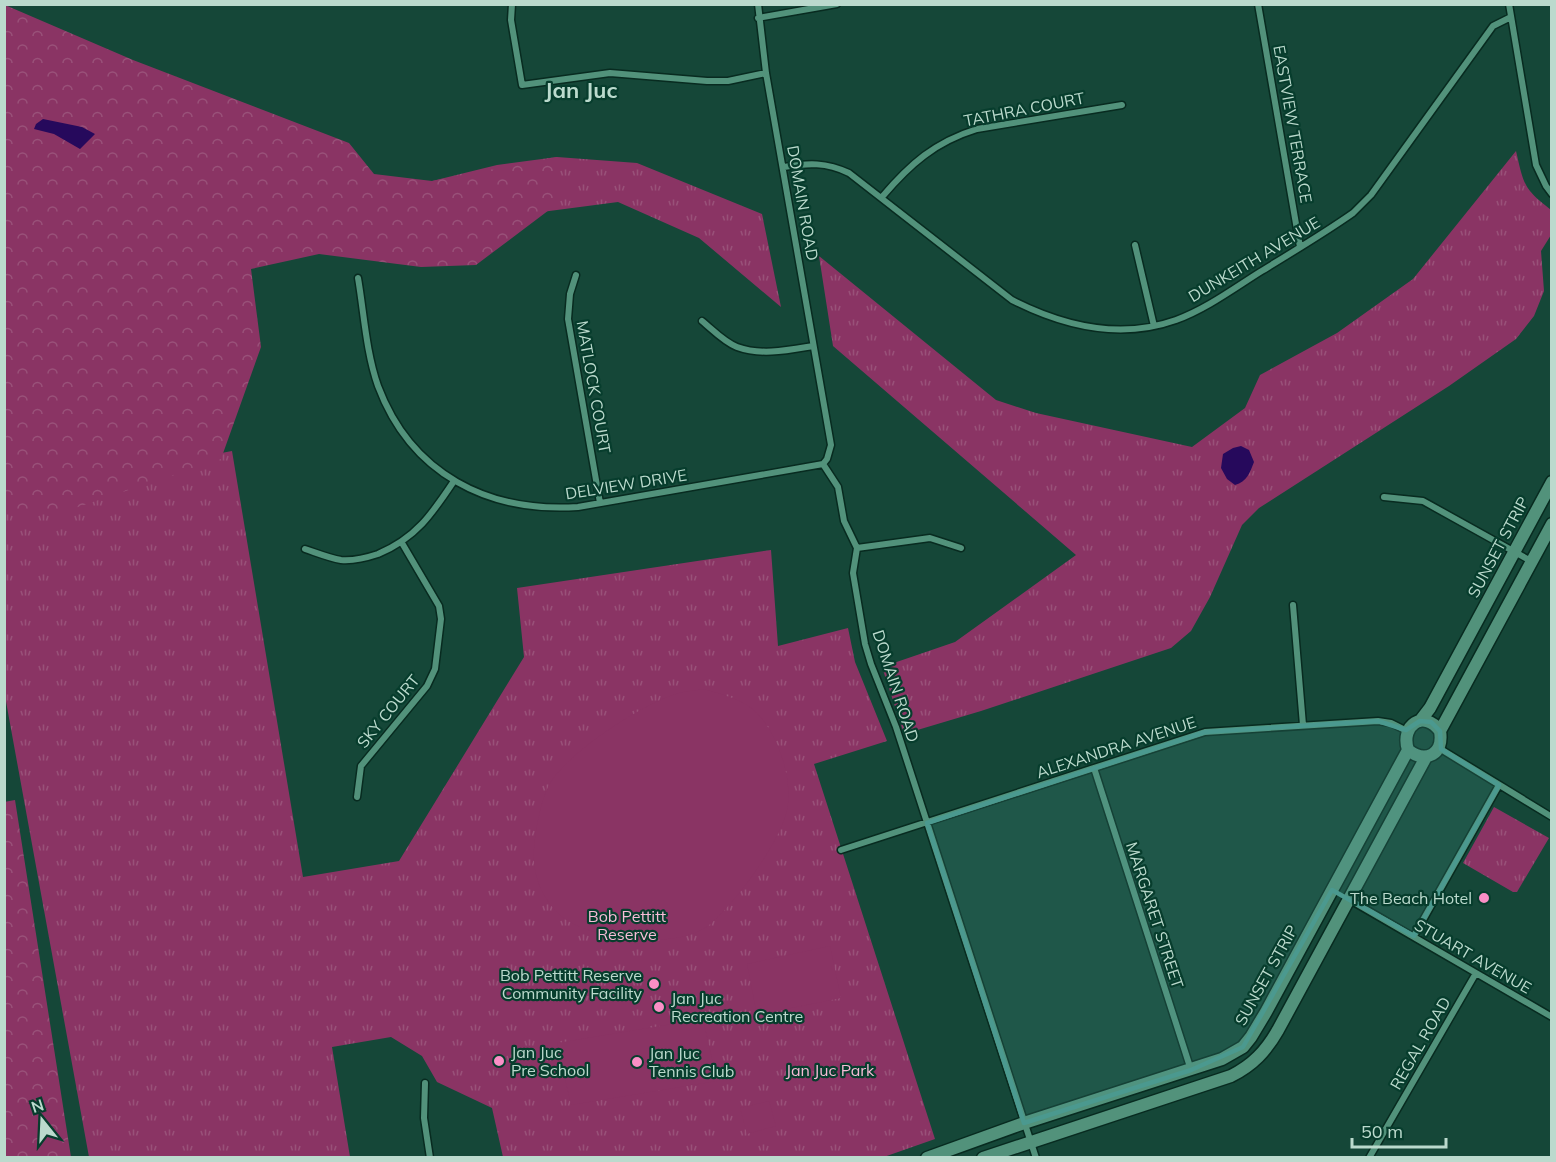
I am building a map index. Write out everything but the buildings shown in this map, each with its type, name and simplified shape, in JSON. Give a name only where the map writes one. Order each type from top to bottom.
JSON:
[{"type":"street","points":[[512,4],[511,20],[522,85],[596,74],[728,81],[766,73]]},
{"type":"street","name":"DOMAIN ROAD","points":[[758,4],[766,73],[831,445],[823,464]]},
{"type":"street","points":[[758,18],[837,4]]},
{"type":"street","name":"EASTVIEW TERRACE","points":[[1258,4],[1300,248]]},
{"type":"street","points":[[1509,4],[1536,165],[1551,194]]},
{"type":"street","name":"DUNKEITH AVENUE","points":[[784,167],[810,163],[837,167],[849,173],[1012,300],[1050,318],[1087,327],[1129,329],[1154,326],[1194,312],[1341,222],[1362,205],[1493,26],[1511,17]]},
{"type":"street","name":"TATHRA COURT","points":[[882,197],[910,165],[933,148],[962,134],[977,129],[1122,105]]},
{"type":"street","points":[[1135,245],[1154,326]]},
{"type":"street","name":"MATLOCK COURT","points":[[576,275],[570,294],[568,319],[600,503]]},
{"type":"street","name":"DELVIEW DRIVE","points":[[358,278],[373,367],[387,406],[410,441],[438,470],[454,481],[487,496],[520,506],[560,508],[823,464]]},
{"type":"street","points":[[702,321],[726,340],[751,350],[780,351],[813,346]]},
{"type":"street","points":[[823,464],[838,487],[844,522],[857,549],[930,538],[961,548]]},
{"type":"street","points":[[305,549],[333,558],[358,559],[402,543],[424,523],[454,481]]},
{"type":"street","name":"SUNSET STRIP","points":[[1407,731],[1414,723],[1420,721],[1430,708],[1551,483]]},
{"type":"street","points":[[1384,497],[1423,501],[1531,561]]},
{"type":"street","points":[[983,1158],[1231,1076],[1251,1065],[1269,1046],[1426,757],[1439,748],[1440,731],[1551,524]]},
{"type":"street","name":"SKY COURT","points":[[357,796],[361,766],[423,692],[435,669],[441,619],[439,606],[402,543]]},
{"type":"street","name":"DOMAIN ROAD","points":[[857,549],[853,573],[865,644],[896,727],[1036,1158]]},
{"type":"street","points":[[1293,605],[1302,724]]},
{"type":"street","name":"ALEXANDRA AVENUE","points":[[841,850],[1205,732],[1302,724],[1378,721],[1390,723],[1407,731]]},
{"type":"street","points":[[1420,721],[1431,722],[1440,731]]},
{"type":"street","points":[[1407,731],[1408,750],[1426,757]]},
{"type":"street","points":[[1439,748],[1551,817]]},
{"type":"street","name":"SUNSET STRIP","points":[[927,1158],[1024,1123],[1191,1070],[1234,1053],[1251,1037],[1408,750]]},
{"type":"street","name":"MARGARET STREET","points":[[1094,768],[1191,1070]]},
{"type":"street","points":[[1414,936],[1499,785]]},
{"type":"street","name":"STUART AVENUE","points":[[1350,900],[1551,1017]]},
{"type":"street","name":"REGAL ROAD","points":[[1369,1158],[1476,973]]},
{"type":"street","points":[[425,1083],[424,1118],[430,1158]]},
{"type":"highlighted area","points":[[1378,721],[1406,730],[1420,721],[1431,722],[1440,731],[1441,749],[1499,785],[1414,936],[1332,890],[1243,1047],[1191,1070],[1024,1123],[927,823],[1205,732],[1303,725]]},
{"type":"green space","points":[[5,5],[133,60],[349,143],[374,174],[432,181],[557,157],[557,204],[476,265],[421,267],[319,254],[251,269],[261,347],[221,459],[63,512],[5,511]]},
{"type":"green space","points":[[1516,151],[1526,185],[1551,210],[1551,235],[1541,251],[1544,291],[1534,316],[1516,339],[1449,386],[1259,508],[1242,525],[1210,597],[1191,631],[1171,648],[904,734],[882,667],[955,642],[1076,555],[833,346],[819,256],[996,400],[1036,413],[1192,447],[1245,408],[1260,375],[1337,333],[1413,279]]},
{"type":"green space","points":[[557,157],[637,163],[762,214],[781,307],[699,238],[618,202],[534,213],[424,183],[497,165]]},
{"type":"green space","points":[[232,451],[303,877],[399,861],[524,657],[517,588],[771,550],[778,646],[848,628],[855,662],[887,741],[814,764],[935,1139],[881,1158],[503,1157],[492,1108],[437,1082],[422,1056],[391,1037],[332,1047],[350,1157],[89,1157],[5,696],[4,494]]},
{"type":"green space","name":"Bob Pettitt Reserve","points":[[704,689],[732,698],[752,708],[765,723],[778,746],[788,785],[787,810],[783,824],[766,856],[743,889],[719,916],[708,926],[694,933],[678,938],[638,939],[599,933],[568,921],[554,909],[544,895],[535,869],[536,832],[549,785],[571,759],[623,720],[673,695]]},
{"type":"green space","points":[[15,800],[71,1157],[5,1157],[4,802]]},
{"type":"green space","points":[[1494,807],[1549,838],[1517,892],[1513,892],[1463,863]]},
{"type":"green space","points":[[830,946],[841,998],[757,1015],[747,964]]},
{"type":"green space","name":"Jan Juc Tennis Club","points":[[703,1019],[717,1081],[571,1105],[557,1043]]},
{"type":"green space","points":[[769,1101],[776,1126],[747,1134],[740,1108]]},
{"type":"shaded area","points":[[43,119],[82,127],[95,134],[80,149],[54,134],[34,129],[36,124]]},
{"type":"shaded area","points":[[1241,446],[1249,450],[1254,462],[1245,479],[1235,485],[1227,479],[1221,468],[1223,454]]},
{"type":"place","name":"The Beach Hotel","points":[[1484,898]]},
{"type":"place","name":"Bob Pettitt Reserve Community Facility","points":[[654,984]]},
{"type":"place","name":"Jan Juc Recreation Centre","points":[[659,1007]]},
{"type":"place","name":"Jan Juc Pre School","points":[[499,1061]]},
{"type":"place","name":"Jan Juc Tennis Club","points":[[637,1062]]},
{"type":"district","name":"Jan Juc","points":[[581,90]]},
{"type":"park label","name":"Jan Juc Park","points":[[830,1070]]}]
